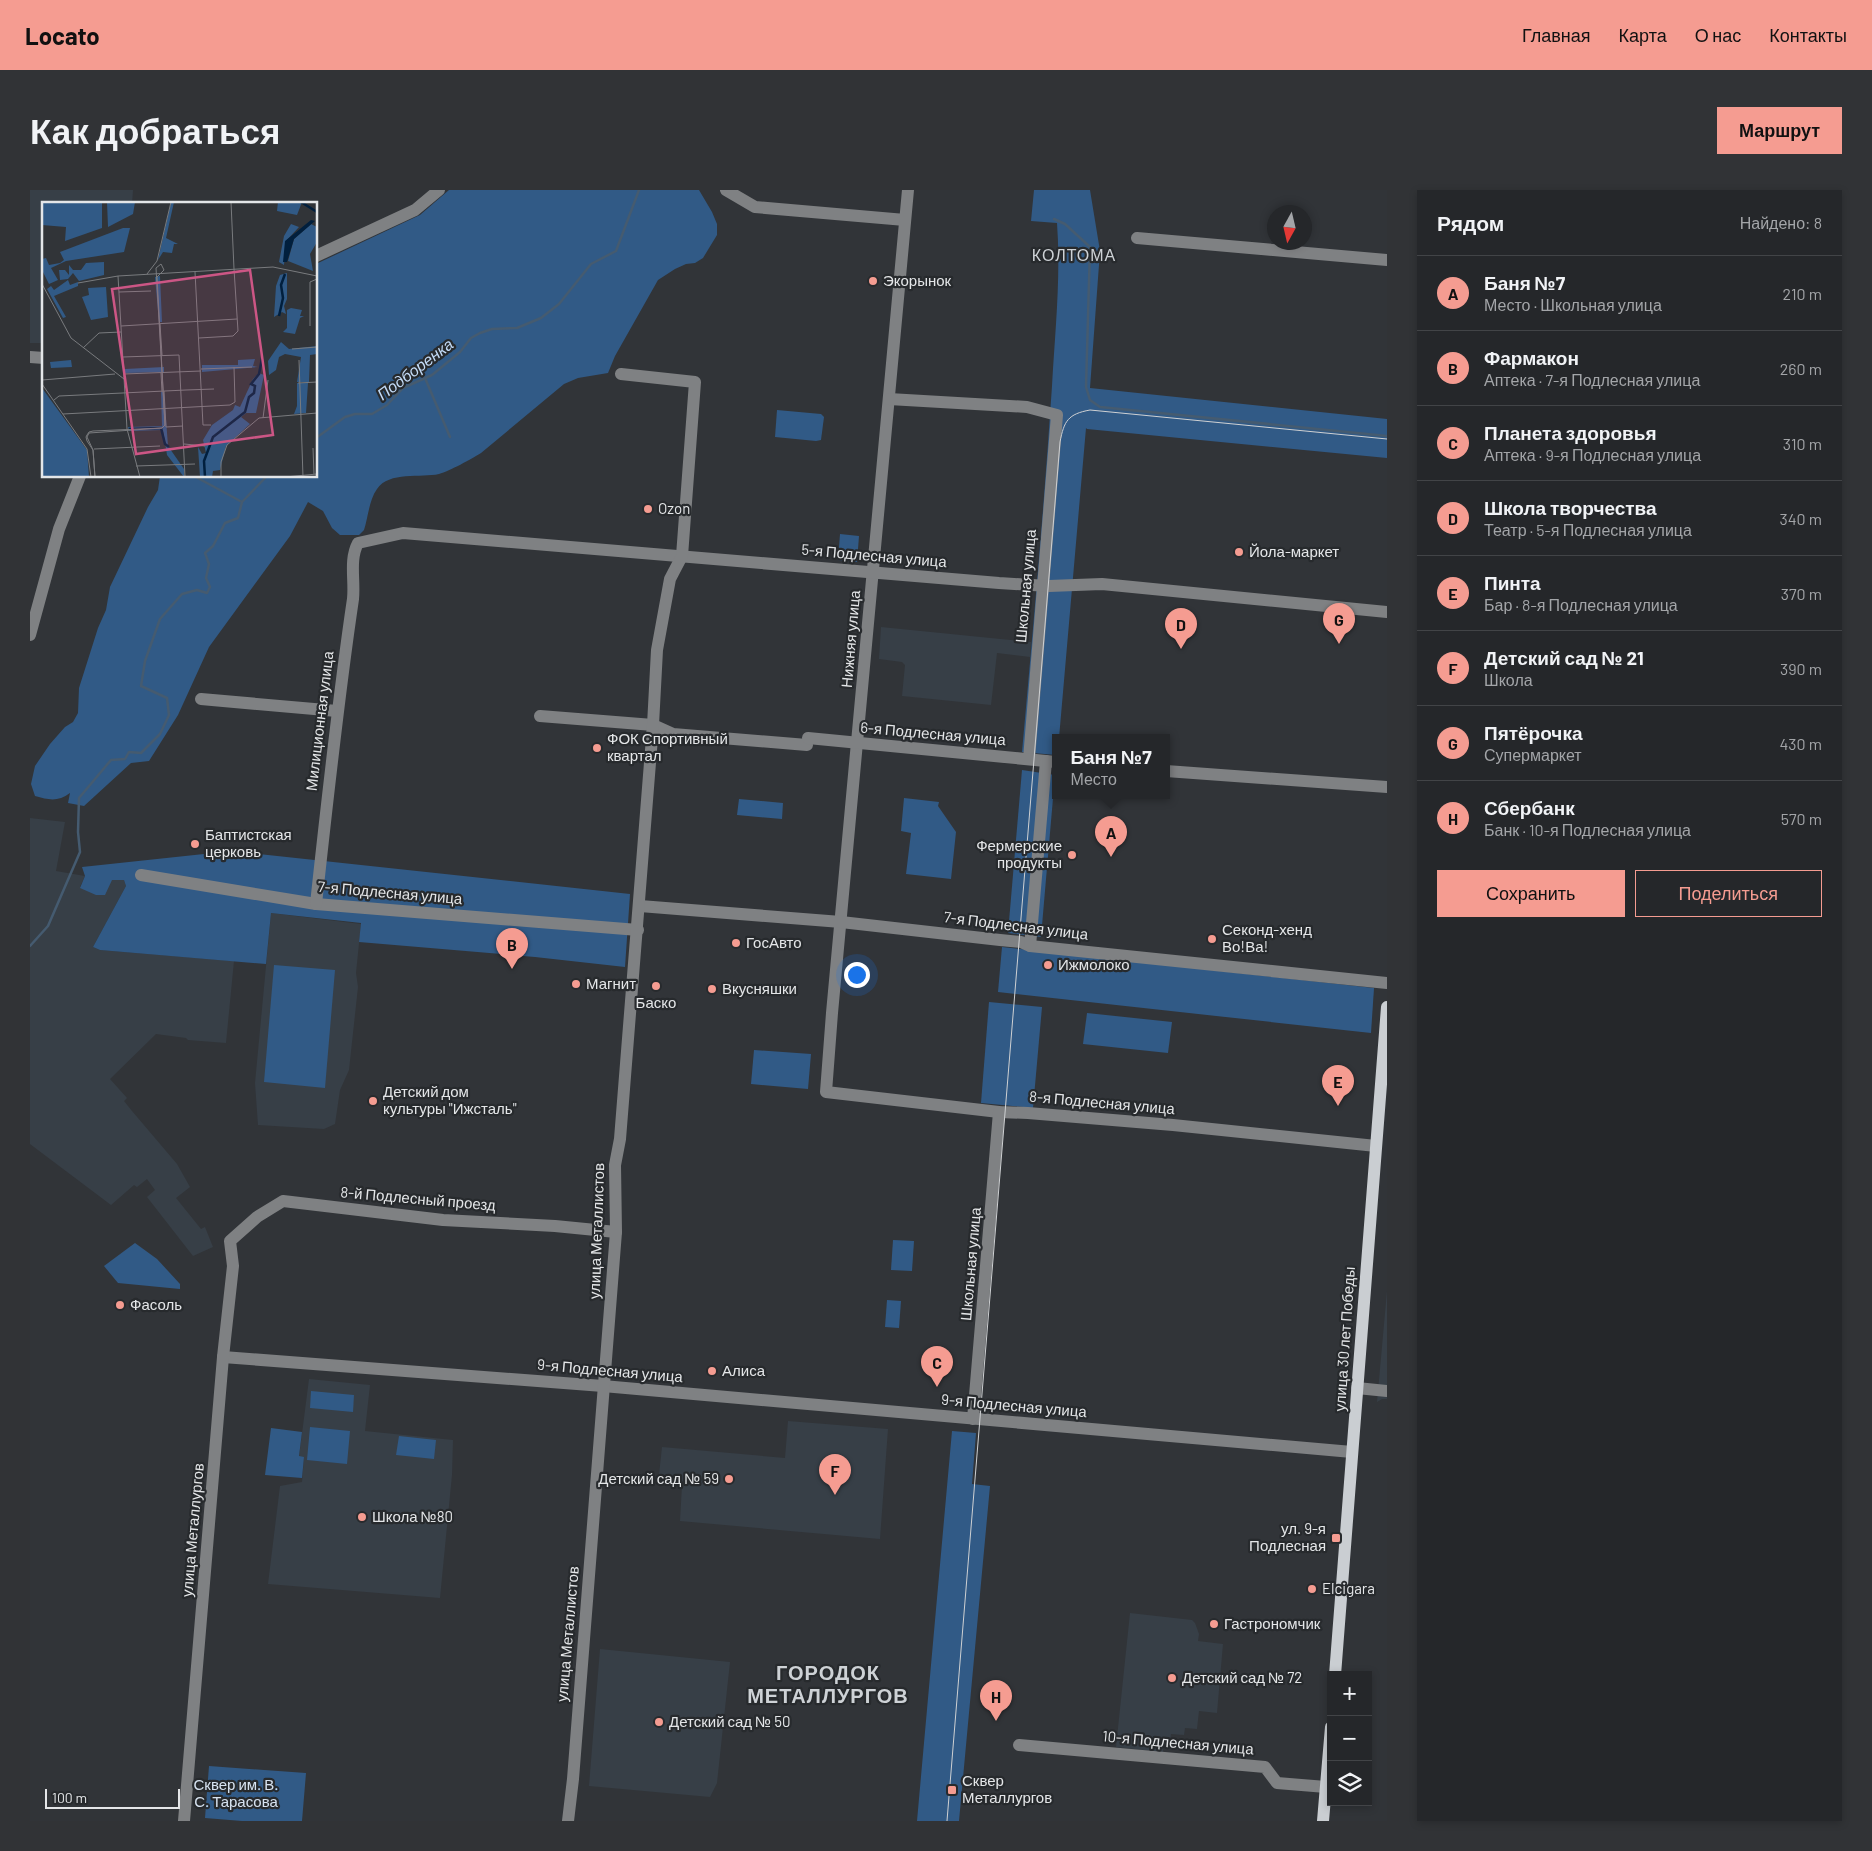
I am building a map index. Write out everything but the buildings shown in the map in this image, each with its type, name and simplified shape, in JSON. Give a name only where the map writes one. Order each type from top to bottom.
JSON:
[{"type":"main road","name":"улица 30 лет Победы","points":[[1335,1671],[1387,1007]]},
{"type":"main road","points":[[1323,1821],[1328,1761]]},
{"type":"street","points":[[318,255],[415,210],[439,190]]},
{"type":"street","points":[[726,190],[755,207],[906,220]]},
{"type":"street","name":"Нижняя улица","points":[[826,1092],[908,190]]},
{"type":"street","points":[[1137,238],[1387,260]]},
{"type":"street","points":[[621,374],[695,382],[682,556]]},
{"type":"street","name":"Школьная улица","points":[[889,399],[1027,407],[1057,415],[1029,759]]},
{"type":"street","points":[[30,635],[59,529],[79,478]]},
{"type":"street","name":"5-я Подлесная улица","points":[[358,543],[403,533],[1043,585],[1102,584],[1387,612]]},
{"type":"street","name":"Милиционная улица","points":[[316,904],[337,711],[353,595],[353,557],[358,543]]},
{"type":"street","name":"улица Металлистов","points":[[568,1821],[573,1779],[616,1232],[615,1165],[620,1139],[640,906],[654,725],[657,650],[670,579],[682,556]]},
{"type":"street","points":[[201,699],[337,711]]},
{"type":"street","name":"6-я Подлесная улица","points":[[540,716],[654,725],[674,734],[858,743],[1051,762]]},
{"type":"street","points":[[1030,946],[1051,762]]},
{"type":"street","points":[[1170,771],[1387,787]]},
{"type":"street","name":"7-я Подлесная улица","points":[[140,875],[316,904],[638,930]]},
{"type":"street","name":"7-я Подлесная улица","points":[[640,906],[841,922],[1021,942],[1030,946],[1387,983]]},
{"type":"street","name":"8-я Подлесная улица","points":[[826,1092],[999,1112],[1172,1125],[1376,1146]]},
{"type":"street","name":"Школьная улица","points":[[973,1419],[999,1112]]},
{"type":"street","name":"8-й Подлесный проезд","points":[[230,1241],[257,1217],[283,1201],[442,1220],[555,1226],[616,1232]]},
{"type":"street","name":"улица Металлургов","points":[[184,1821],[223,1357],[233,1266],[230,1241]]},
{"type":"street","name":"9-я Подлесная улица","points":[[223,1357],[603,1386],[1352,1452]]},
{"type":"street","points":[[1357,1388],[1387,1391]]},
{"type":"street","name":"10-я Подлесная улица","points":[[1019,1745],[1265,1767],[1277,1783],[1326,1787]]},
{"type":"shaded area","points":[[30,190],[133,190],[132,202],[42,202],[42,343],[30,343]]},
{"type":"shaded area","points":[[881,627],[1031,642],[1030,657],[997,653],[991,705],[902,696],[905,665],[902,662],[879,659]]},
{"type":"shaded area","points":[[30,818],[65,822],[56,871],[85,876],[80,887],[112,880],[124,880],[126,886],[93,947],[100,950],[234,961],[226,1043],[188,1040],[186,1038],[156,1034],[110,1079],[127,1098],[124,1101],[177,1164],[190,1187],[176,1198],[201,1229],[205,1227],[213,1247],[193,1256],[147,1197],[155,1190],[147,1179],[137,1187],[134,1185],[111,1205],[30,1144]]},
{"type":"shaded area","points":[[271,913],[361,924],[356,973],[358,987],[349,1070],[340,1090],[335,1124],[324,1129],[258,1125],[255,1083]]},
{"type":"shaded area","points":[[1387,1291],[1387,1399],[1377,1402]]},
{"type":"shaded area","name":"Школа №80","points":[[309,1379],[370,1385],[365,1431],[453,1440],[452,1475],[440,1598],[268,1584],[280,1486],[302,1482],[304,1457],[299,1457]]},
{"type":"shaded area","points":[[788,1421],[888,1429],[880,1539],[680,1521],[682,1485],[679,1482],[659,1475],[662,1447],[785,1458]]},
{"type":"shaded area","name":"Детский сад № 72","points":[[1130,1613],[1192,1620],[1199,1634],[1198,1641],[1223,1644],[1217,1713],[1199,1711],[1197,1729],[1185,1728],[1184,1735],[1171,1734],[1169,1749],[1163,1748],[1163,1752],[1116,1747]]},
{"type":"shaded area","name":"Детский сад № 50","points":[[600,1649],[730,1662],[717,1783],[710,1797],[589,1786]]},
{"type":"green space","points":[[449,190],[699,190],[717,224],[717,235],[703,258],[695,263],[686,264],[675,269],[658,280],[615,356],[608,373],[578,378],[564,384],[481,453],[454,468],[439,474],[397,477],[382,483],[374,493],[364,530],[359,535],[340,535],[332,528],[323,511],[308,502],[290,536],[209,647],[178,715],[149,761],[131,763],[84,806],[68,803],[70,793],[61,798],[53,799],[35,796],[31,784],[35,766],[50,744],[65,727],[73,722],[78,713],[79,688],[98,628],[106,610],[110,587],[158,490],[160,478],[318,478],[318,263],[420,215]]},
{"type":"green space","points":[[1034,190],[1090,190],[1100,251],[1090,388],[1387,419],[1387,458],[1086,428],[1059,734],[1052,734],[1052,755],[1022,752],[1045,478],[1058,285],[1057,223],[1031,221]]},
{"type":"green space","points":[[777,410],[821,414],[824,417],[821,440],[775,437]]},
{"type":"green space","points":[[840,534],[859,536],[857,562],[838,560]]},
{"type":"green space","points":[[1022,770],[1052,775],[1053,799],[1041,937],[1008,933]]},
{"type":"green space","points":[[904,798],[939,802],[938,806],[956,832],[951,879],[906,874],[911,833],[901,831]]},
{"type":"green space","points":[[739,799],[783,803],[782,819],[737,815]]},
{"type":"green space","points":[[232,851],[630,894],[625,967],[535,957],[359,942],[361,923],[271,913],[266,964],[100,950],[93,947],[126,886],[124,880],[112,880],[105,895],[96,895],[80,888],[85,876],[82,867]]},
{"type":"green space","points":[[1002,947],[1374,988],[1371,1033],[998,992]]},
{"type":"green space","points":[[274,965],[335,970],[325,1088],[264,1082]]},
{"type":"green space","points":[[989,1002],[1042,1007],[1033,1108],[981,1103]]},
{"type":"green space","points":[[1087,1013],[1172,1022],[1168,1053],[1083,1044]]},
{"type":"green space","points":[[754,1050],[811,1054],[808,1089],[751,1084]]},
{"type":"green space","points":[[893,1240],[914,1241],[912,1271],[891,1270]]},
{"type":"green space","points":[[135,1243],[157,1259],[180,1284],[180,1289],[118,1283],[104,1266]]},
{"type":"green space","points":[[887,1300],[901,1301],[899,1328],[885,1327]]},
{"type":"green space","points":[[311,1391],[354,1395],[353,1412],[310,1408]]},
{"type":"green space","points":[[310,1427],[350,1431],[347,1464],[307,1460]]},
{"type":"green space","points":[[271,1428],[302,1432],[299,1456],[304,1457],[302,1478],[265,1475]]},
{"type":"green space","points":[[952,1431],[976,1433],[972,1484],[990,1486],[959,1821],[917,1821]]},
{"type":"green space","points":[[399,1436],[436,1440],[434,1459],[396,1455]]},
{"type":"green space","name":"Сквер им. В. С. Тарасова","points":[[209,1766],[306,1773],[302,1821],[242,1821],[205,1818]]},
{"type":"waterway","name":"Подборенка","points":[[318,437],[345,417],[355,414],[372,414],[387,405],[403,388],[432,375],[460,352],[471,338],[480,333],[492,329],[517,328],[541,318],[559,304],[591,264],[616,251],[639,190]]},
{"type":"waterway","points":[[1054,219],[1065,224],[1090,247],[1086,387],[1090,400],[1100,407],[1387,436]]},
{"type":"waterway","points":[[425,378],[450,437]]},
{"type":"waterway","points":[[198,478],[242,502]]},
{"type":"waterway","name":"Подборенка","points":[[30,946],[48,926],[80,852],[78,832],[79,798],[111,760],[125,759],[129,752],[141,753],[160,734],[169,715],[167,698],[141,686],[145,661],[160,619],[182,594],[197,590],[207,593],[210,587],[206,578],[209,564],[205,553],[213,546],[225,523],[238,518],[242,502],[265,478]]},
{"type":"tram line","points":[[947,1821],[1060,442],[1063,429],[1072,416],[1090,410],[1387,439]]},
{"type":"place","name":"Экорынок","points":[[873,281]]},
{"type":"place","name":"Ozon","points":[[648,509]]},
{"type":"place","name":"Йола-маркет","points":[[1239,552]]},
{"type":"place","name":"Пятёрочка","points":[[1339,644]]},
{"type":"place","name":"Школа творчества","points":[[1181,649]]},
{"type":"place","name":"ФОК Спортивный квартал","points":[[597,748]]},
{"type":"place","name":"Баптистская церковь","points":[[195,844]]},
{"type":"place","name":"Фермерские продукты","points":[[1072,855]]},
{"type":"place","name":"Баня №7","points":[[1111,857]]},
{"type":"place","name":"Секонд-хенд Во!Ва!","points":[[1212,939]]},
{"type":"place","name":"ГосАвто","points":[[736,943]]},
{"type":"place","name":"Ижмолоко","points":[[1048,965]]},
{"type":"place","name":"Фармакон","points":[[512,969]]},
{"type":"place","name":"Магнит","points":[[576,984]]},
{"type":"place","name":"Баско","points":[[656,986]]},
{"type":"place","name":"Вкусняшки","points":[[712,989]]},
{"type":"place","name":"Детский дом культуры \"Ижсталь\"","points":[[373,1101]]},
{"type":"place","name":"Пинта","points":[[1338,1106]]},
{"type":"place","name":"Фасоль","points":[[120,1305]]},
{"type":"place","name":"Алиса","points":[[712,1371]]},
{"type":"place","name":"Планета здоровья","points":[[937,1387]]},
{"type":"place","name":"Детский сад № 59","points":[[729,1479]]},
{"type":"place","name":"Детский сад № 21","points":[[835,1495]]},
{"type":"place","name":"Школа №80","points":[[362,1517]]},
{"type":"place","name":"ул. 9-я Подлесная","points":[[1336,1538]]},
{"type":"place","name":"Elcigara","points":[[1312,1589]]},
{"type":"place","name":"Гастрономчик","points":[[1214,1624]]},
{"type":"place","name":"Детский сад № 72","points":[[1172,1678]]},
{"type":"place","name":"Сбербанк","points":[[996,1721]]},
{"type":"place","name":"Детский сад № 50","points":[[659,1722]]},
{"type":"place","name":"Сквер Металлургов","points":[[952,1790]]},
{"type":"district","name":"КОЛТОМА","points":[[1074,255]]},
{"type":"district","name":"ГОРОДОК МЕТАЛЛУРГОВ","points":[[828,1684]]}]
